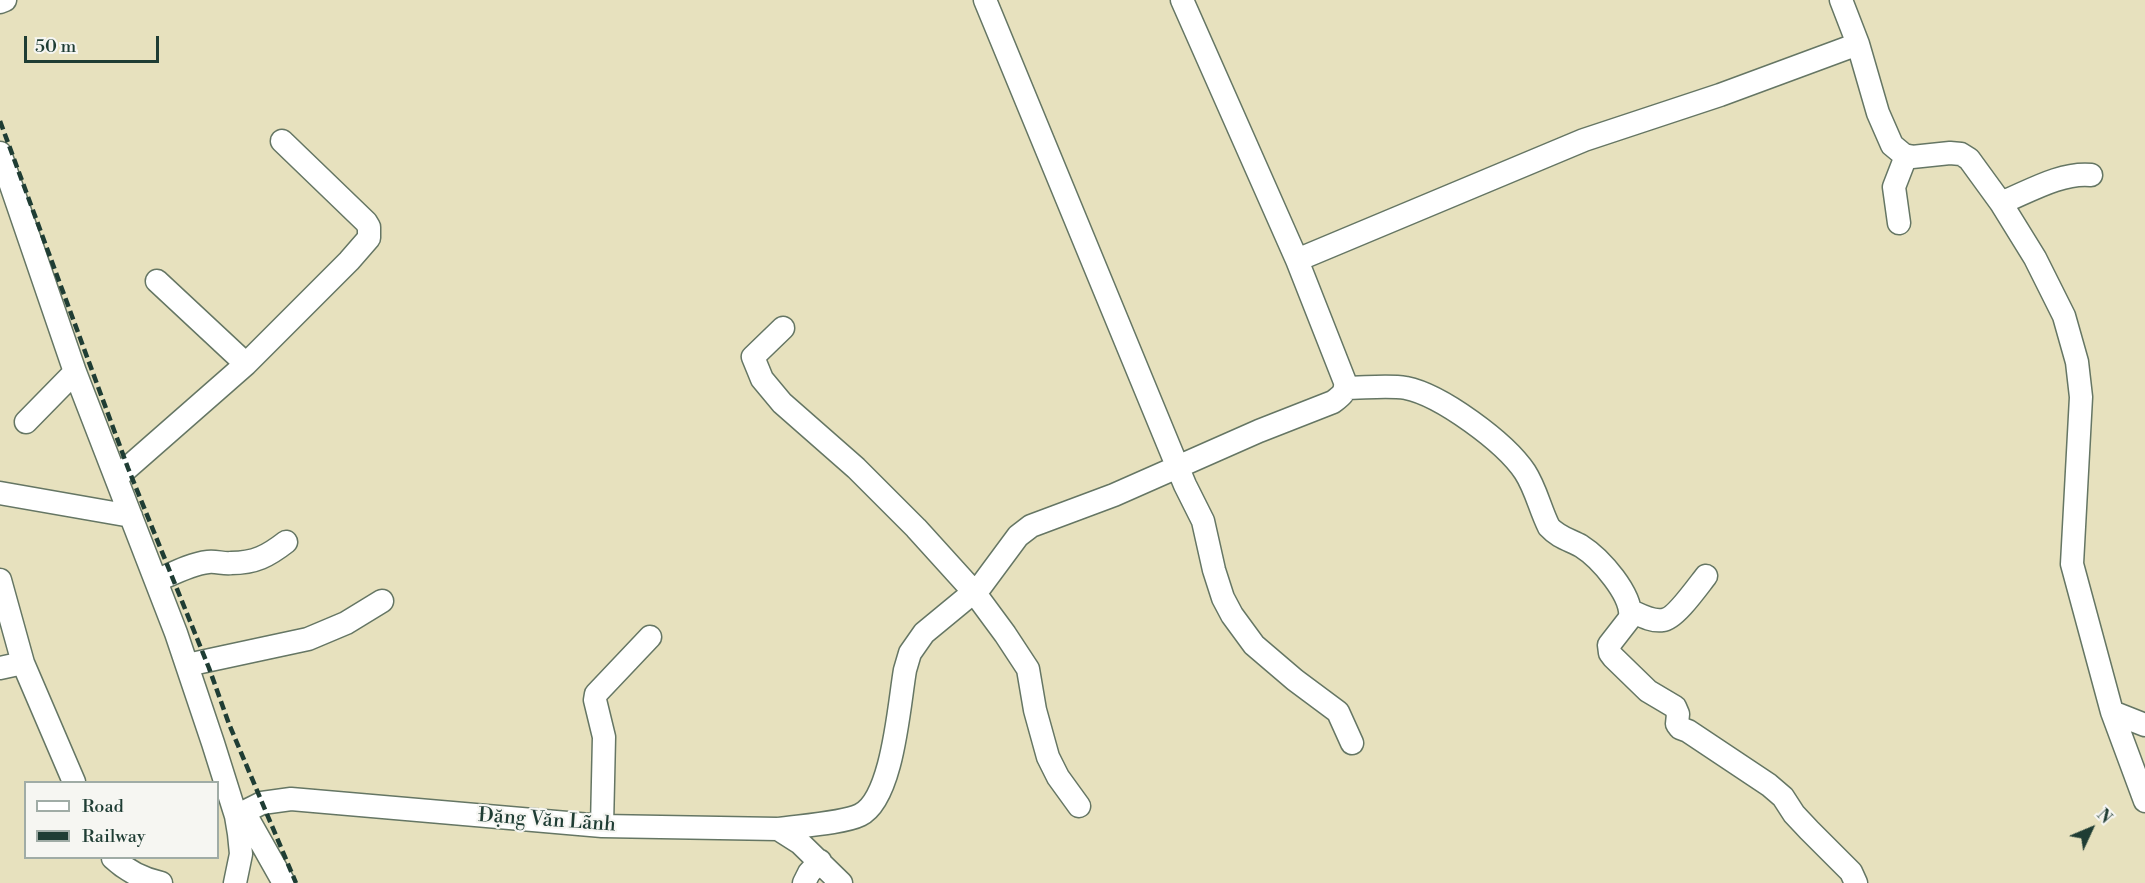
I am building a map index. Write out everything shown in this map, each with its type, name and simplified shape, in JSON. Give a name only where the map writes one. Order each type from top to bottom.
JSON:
[{"type":"street","points":[[0,2],[5,0]]},
{"type":"street","points":[[985,0],[1178,466],[1199,511],[1223,598],[1232,615],[1254,645],[1338,712],[1352,743]]},
{"type":"street","points":[[1182,0],[1298,260],[1346,388],[1404,388],[1446,405],[1476,425],[1525,471],[1549,527],[1556,534],[1591,553],[1603,564],[1631,611],[1664,621],[1674,614],[1707,576]]},
{"type":"street","points":[[1842,0],[1888,138],[1897,151],[1906,156],[1961,154],[1974,164],[2035,258],[2064,316],[2077,362],[2081,397],[2072,564],[2112,712],[2145,801]]},
{"type":"street","points":[[1298,260],[1584,140],[1720,95],[1858,44]]},
{"type":"street","points":[[116,478],[246,364],[349,261],[370,234],[366,222],[282,141]]},
{"type":"street","points":[[0,153],[75,372],[156,581],[240,814],[284,883]]},
{"type":"street","points":[[1899,223],[1894,187],[1906,156]]},
{"type":"street","points":[[2001,203],[2060,179],[2091,175]]},
{"type":"street","points":[[157,281],[246,364]]},
{"type":"street","points":[[783,328],[753,357],[757,370],[782,403],[856,468],[916,528],[974,592],[1028,669],[1035,710],[1048,757],[1058,777],[1079,806]]},
{"type":"street","points":[[26,422],[75,372]]},
{"type":"street","name":"Đặng Văn Lãnh","points":[[240,814],[262,802],[291,799],[602,826],[778,829],[849,819],[862,814],[870,807],[886,778],[910,653],[934,624],[974,592],[1018,536],[1030,526],[1113,495],[1333,402],[1346,388]]},
{"type":"street","points":[[0,493],[131,516]]},
{"type":"street","points":[[156,581],[186,567],[209,562],[230,564],[269,556],[286,542]]},
{"type":"street","points":[[0,580],[23,663],[73,781]]},
{"type":"street","points":[[187,665],[289,644],[330,632],[382,601]]},
{"type":"street","points":[[1631,611],[1627,623],[1609,645],[1613,657],[1648,691],[1675,707],[1678,714],[1677,724],[1680,728],[1734,761],[1783,797],[1794,814],[1851,872],[1856,883]]},
{"type":"street","points":[[602,826],[604,737],[595,700],[597,694],[650,638]]},
{"type":"street","points":[[0,668],[23,663]]},
{"type":"street","points":[[2112,712],[2145,725]]},
{"type":"street","points":[[236,883],[241,854],[240,814]]},
{"type":"street","points":[[778,829],[800,843],[841,883]]},
{"type":"street","points":[[114,859],[126,878],[161,883]]},
{"type":"street","points":[[804,883],[809,873],[820,861]]},
{"type":"railway","points":[[0,121],[128,468],[209,668],[229,724],[296,883]]}]
